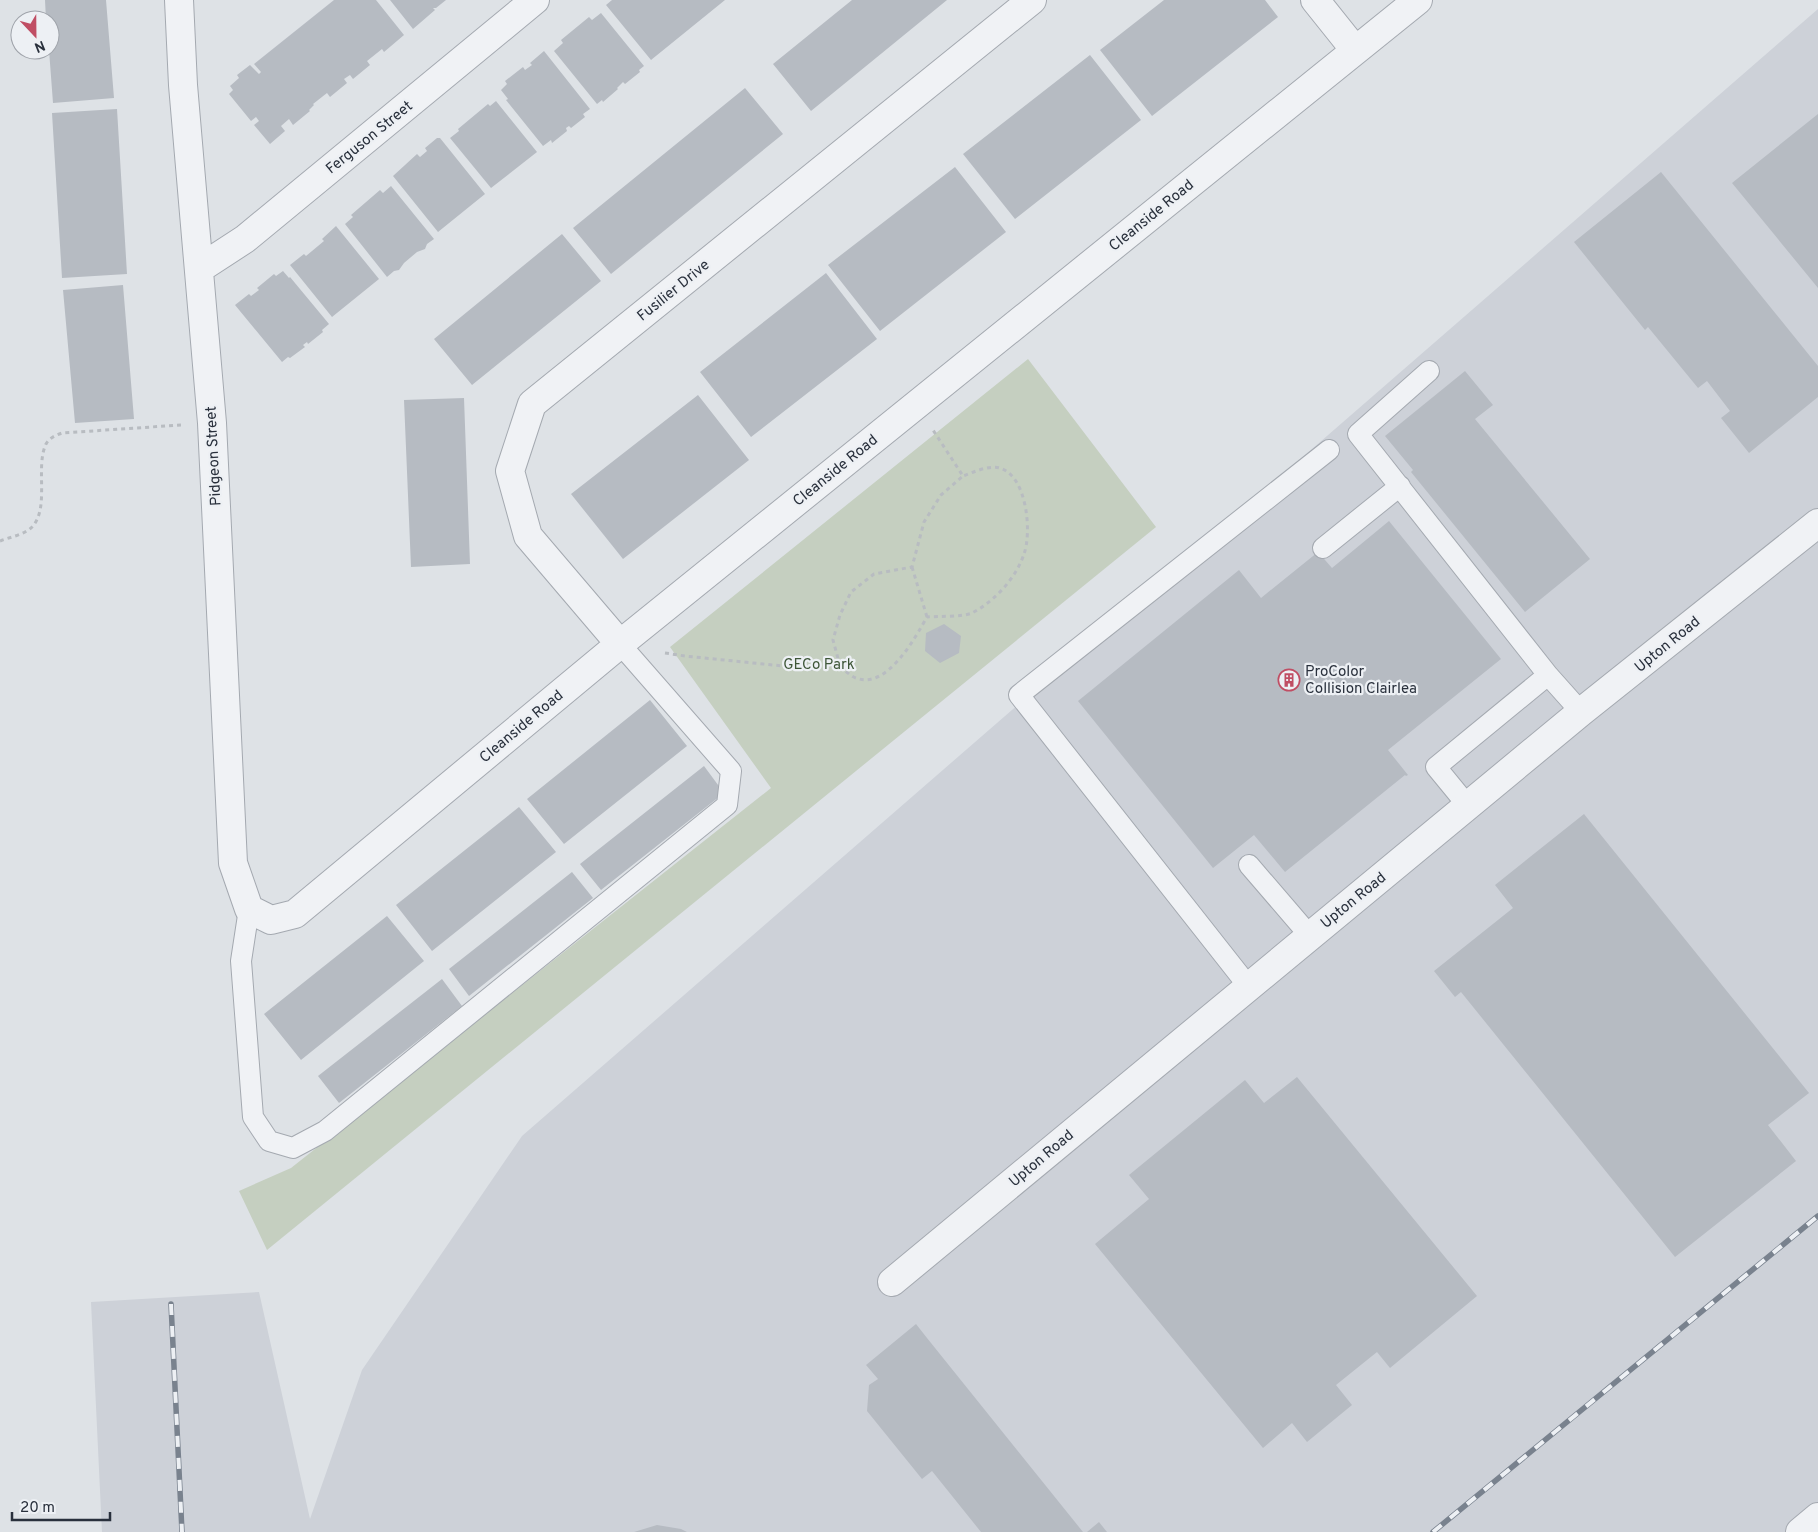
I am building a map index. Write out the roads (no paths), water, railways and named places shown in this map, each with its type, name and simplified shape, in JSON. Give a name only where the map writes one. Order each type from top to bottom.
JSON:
[{"type":"street","name":"Pidgeon Street","points":[[179,0],[183,85],[212,423],[233,863],[249,909]]},
{"type":"street","name":"Ferguson Street","points":[[199,269],[245,239],[535,0]]},
{"type":"street","name":"Fusilier Drive","points":[[620,644],[528,536],[510,471],[532,404],[1032,0]]},
{"type":"street","points":[[1315,0],[1355,50]]},
{"type":"street","name":"Cleanside Road","points":[[249,909],[271,920],[294,914],[620,644],[1418,0]]},
{"type":"street","name":"Upton Road","points":[[892,1282],[1581,712],[1818,523]]},
{"type":"street","points":[[1800,1532],[1818,1517]]},
{"type":"lane","points":[[1429,371],[1358,434],[1548,675],[1581,712]]},
{"type":"lane","points":[[1248,987],[1019,695],[1329,450]]},
{"type":"lane","points":[[1323,548],[1400,486]]},
{"type":"lane","points":[[249,909],[241,961],[253,1118],[269,1141],[293,1148],[325,1132],[727,805],[731,771],[620,644]]},
{"type":"lane","points":[[1468,806],[1436,766],[1548,675]]},
{"type":"lane","points":[[1249,865],[1310,936]]},
{"type":"railway","points":[[1433,1532],[1818,1216]]},
{"type":"railway","points":[[171,1304],[182,1532]]},
{"type":"place","name":"ProColor Collision Clairlea","points":[[1289,680]]},
{"type":"park label","name":"GECo Park","points":[[819,664]]}]
